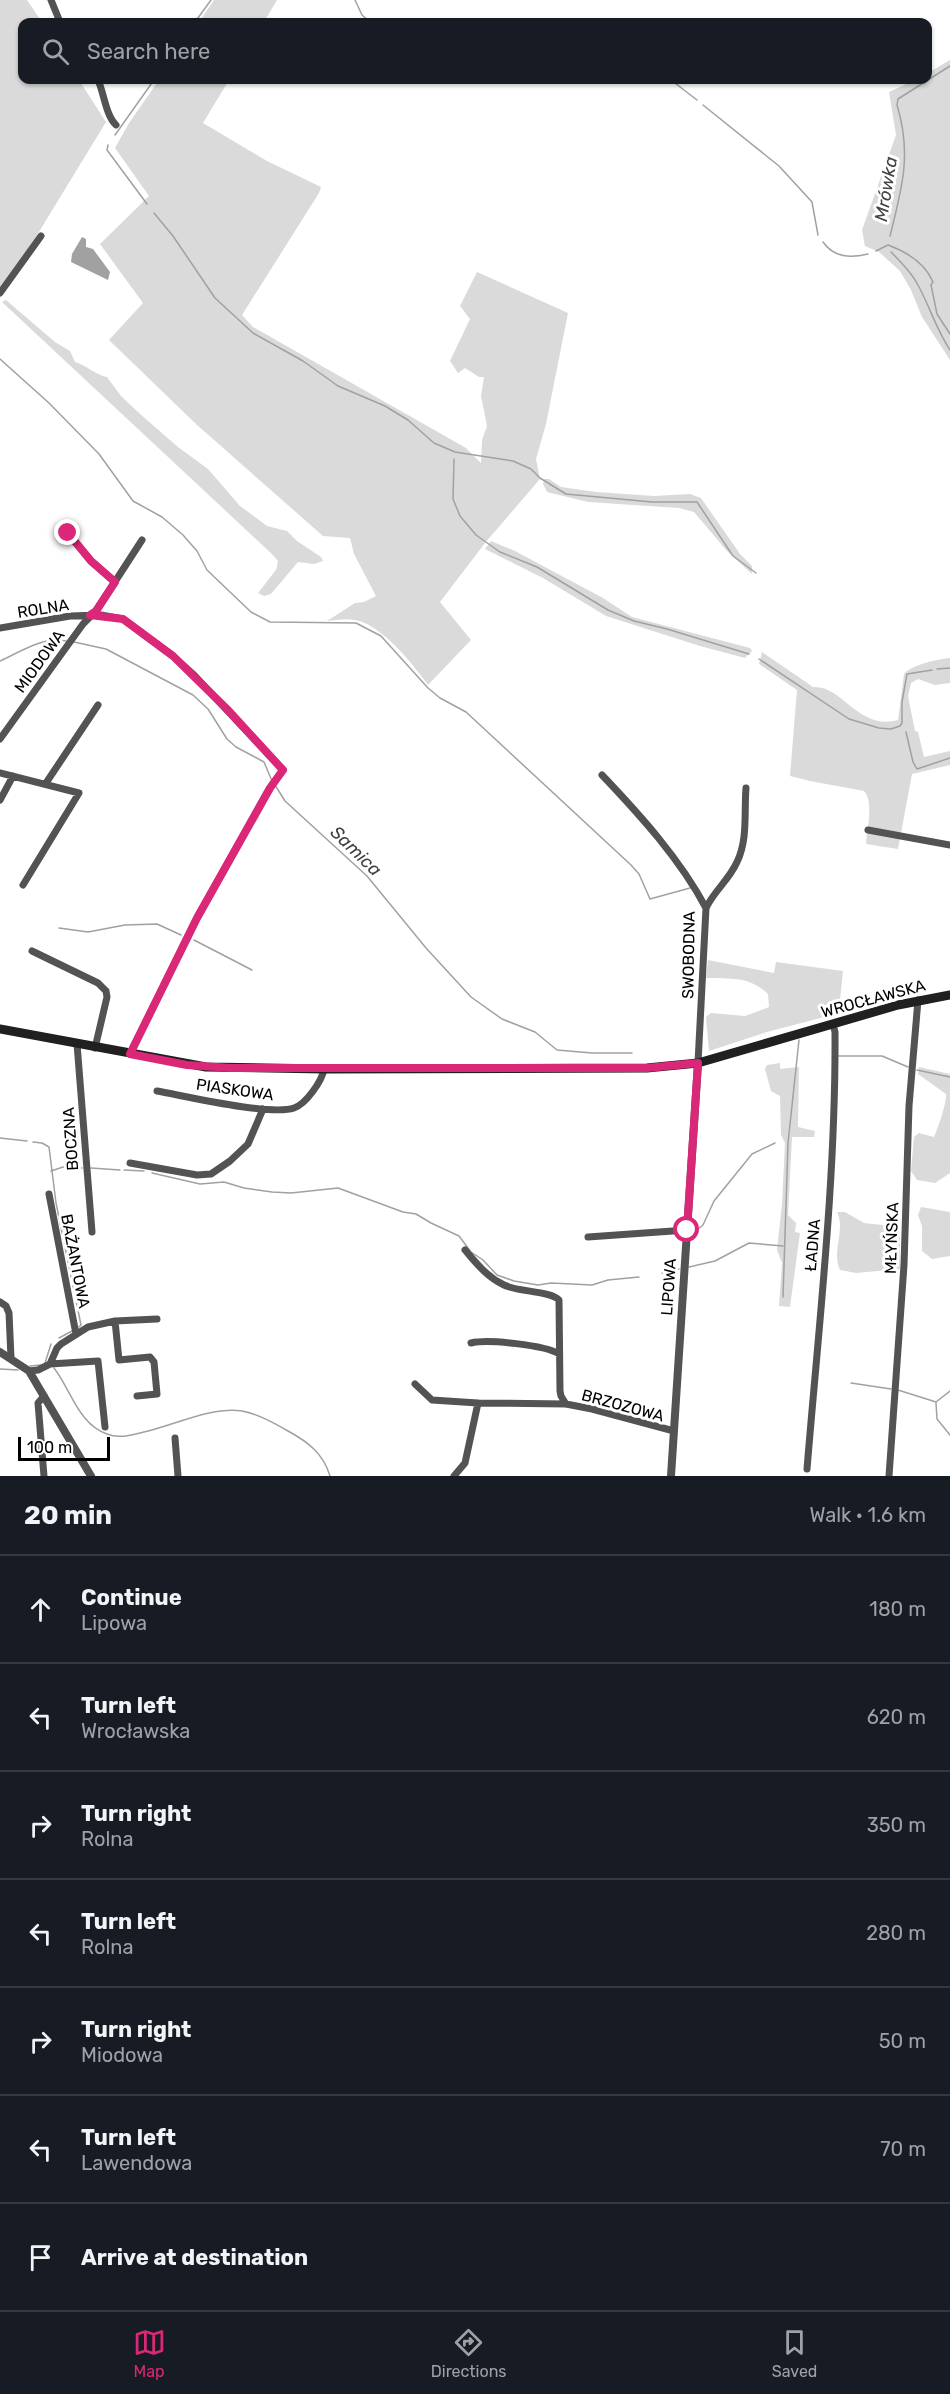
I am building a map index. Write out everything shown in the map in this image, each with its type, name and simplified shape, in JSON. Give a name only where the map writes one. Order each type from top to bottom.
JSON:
[{"type":"main road","name":"WROCŁAWSKA","points":[[698,1063],[918,1000],[950,995]]},
{"type":"main road","points":[[0,1029],[206,1067],[647,1068],[698,1063]]},
{"type":"street","points":[[51,0],[58,18]]},
{"type":"street","points":[[100,84],[105,95],[110,119],[116,125]]},
{"type":"street","points":[[0,293],[40,236]]},
{"type":"street","points":[[68,525],[68,533],[91,561],[115,582]]},
{"type":"street","name":"MIODOWA","points":[[0,739],[90,615],[96,611],[142,540]]},
{"type":"street","name":"ROLNA","points":[[0,628],[70,616],[90,615],[123,619],[173,656],[227,709],[283,770],[197,918],[130,1054]]},
{"type":"street","points":[[46,783],[98,705]]},
{"type":"street","points":[[0,773],[79,793],[23,885]]},
{"type":"street","name":"SWOBODNA","points":[[602,775],[649,826],[697,893],[705,908],[698,1063]]},
{"type":"street","points":[[0,800],[13,776]]},
{"type":"street","points":[[705,908],[711,897],[725,882],[744,844],[746,788]]},
{"type":"street","points":[[868,830],[950,845]]},
{"type":"street","points":[[32,951],[98,983],[106,991],[107,997],[95,1048]]},
{"type":"street","name":"MŁYŃSKA","points":[[889,1476],[904,1265],[909,1106],[918,1000]]},
{"type":"street","name":"ŁADNA","points":[[807,1468],[829,1211],[835,1100],[836,1032],[833,1024]]},
{"type":"street","name":"BOCZNA","points":[[77,1044],[92,1232]]},
{"type":"street","name":"LIPOWA","points":[[671,1476],[698,1063]]},
{"type":"street","name":"PIASKOWA","points":[[157,1091],[263,1109],[296,1107],[322,1079],[324,1069]]},
{"type":"street","points":[[130,1163],[197,1175],[211,1174],[230,1161],[248,1144],[263,1109]]},
{"type":"street","name":"BAŻANTOWA","points":[[49,1194],[76,1334]]},
{"type":"street","points":[[588,1237],[687,1230]]},
{"type":"street","points":[[465,1250],[482,1270],[504,1285],[520,1291],[555,1296],[560,1308],[561,1396],[566,1404]]},
{"type":"street","points":[[0,1302],[6,1306],[9,1313],[10,1358]]},
{"type":"street","name":"BAŻANTOWA","points":[[50,1364],[57,1348],[88,1327],[116,1321],[157,1319]]},
{"type":"street","points":[[116,1321],[118,1360],[150,1358],[154,1362],[157,1394],[137,1396]]},
{"type":"street","points":[[471,1343],[493,1341],[545,1348],[559,1354]]},
{"type":"street","points":[[0,1352],[29,1371],[91,1476]]},
{"type":"street","points":[[29,1371],[38,1370],[50,1364],[98,1361],[105,1427]]},
{"type":"street","name":"BRZOZOWA","points":[[415,1384],[432,1400],[566,1404],[592,1408],[674,1431]]},
{"type":"street","points":[[44,1396],[38,1403],[44,1476]]},
{"type":"street","points":[[454,1476],[465,1463],[478,1403]]},
{"type":"street","points":[[175,1438],[178,1476]]},
{"type":"shaded area","points":[[0,0],[27,0],[39,18],[18,18],[18,84],[82,84],[106,122],[34,240],[0,287]]},
{"type":"shaded area","points":[[214,0],[277,0],[266,18],[202,18]]},
{"type":"shaded area","points":[[950,60],[950,360],[922,317],[900,271],[879,252],[865,246],[862,230],[896,135],[889,92],[906,84],[932,84],[932,71]]},
{"type":"shaded area","points":[[156,84],[227,84],[203,123],[267,161],[321,187],[242,315],[253,327],[466,448],[481,463],[482,440],[487,426],[481,396],[484,377],[479,377],[465,368],[458,373],[450,361],[470,319],[460,306],[477,272],[568,313],[546,424],[536,459],[540,479],[485,543],[440,602],[471,640],[428,685],[396,647],[376,629],[352,619],[327,621],[355,603],[364,602],[376,596],[354,554],[350,538],[323,536],[196,424],[109,340],[143,303],[100,244],[149,196],[115,148]]},
{"type":"shaded area","points":[[82,237],[86,239],[86,247],[93,249],[110,272],[108,280],[71,262],[72,254]]},
{"type":"shaded area","points":[[6,300],[55,342],[70,351],[75,362],[107,377],[121,396],[140,414],[208,469],[240,506],[267,526],[287,531],[323,561],[314,564],[298,562],[271,594],[264,596],[258,593],[276,570],[278,561],[273,555],[2,302]]},
{"type":"shaded area","points":[[544,479],[549,479],[561,487],[596,492],[654,496],[690,494],[701,498],[740,554],[752,566],[752,574],[727,551],[694,512],[679,508],[588,502],[547,492],[543,484]]},
{"type":"shaded area","points":[[491,541],[515,551],[603,598],[632,617],[750,648],[752,651],[745,658],[606,616],[543,578],[485,549]]},
{"type":"shaded area","points":[[762,652],[813,687],[824,688],[861,714],[884,722],[898,720],[904,674],[907,671],[918,665],[950,658],[950,683],[935,685],[918,679],[911,683],[908,696],[915,731],[918,732],[924,757],[950,751],[950,765],[912,774],[898,849],[866,844],[869,802],[864,791],[790,776],[797,690],[759,664]]},
{"type":"shaded area","points":[[708,960],[774,973],[776,962],[843,971],[840,1000],[851,1010],[767,1032],[709,1051],[706,1017],[711,1013],[745,1016],[769,1007],[768,994],[754,984],[732,979],[706,978]]},
{"type":"shaded area","points":[[780,1063],[780,1069],[799,1067],[798,1127],[815,1131],[814,1137],[792,1137],[788,1215],[796,1223],[795,1232],[800,1233],[790,1307],[779,1306],[782,1263],[777,1250],[785,1143],[781,1135],[780,1096],[771,1091],[765,1069],[767,1065]]},
{"type":"shaded area","points":[[919,1067],[950,1074],[950,1173],[935,1183],[917,1180],[911,1171],[914,1137],[919,1133],[934,1137],[944,1109],[946,1094],[918,1074]]},
{"type":"shaded area","points":[[921,1207],[950,1212],[950,1256],[932,1259],[922,1251],[922,1226],[918,1215]]},
{"type":"shaded area","points":[[837,1212],[845,1212],[864,1223],[900,1227],[900,1269],[856,1273],[840,1270],[837,1255],[840,1226]]},
{"type":"waterway","points":[[198,18],[211,0]]},
{"type":"waterway","name":"Mrówka","points":[[355,0],[365,18]]},
{"type":"waterway","name":"Mrówka","points":[[932,77],[950,66]]},
{"type":"waterway","points":[[115,135],[151,84]]},
{"type":"waterway","name":"Mrówka","points":[[676,84],[697,100]]},
{"type":"waterway","name":"Mrówka","points":[[890,236],[904,171],[905,155],[898,99],[922,84]]},
{"type":"waterway","name":"Mrówka","points":[[703,105],[779,166],[812,202],[818,235]]},
{"type":"waterway","points":[[108,145],[107,150],[147,204]]},
{"type":"waterway","points":[[154,213],[173,236],[215,298],[253,333],[303,361],[338,386],[385,406],[408,420],[434,443],[455,452],[513,461],[531,469],[540,478],[566,494],[652,502],[697,502],[733,556],[756,573]]},
{"type":"waterway","name":"Mrówka","points":[[823,242],[832,251],[843,256],[868,254]]},
{"type":"waterway","points":[[876,251],[888,245],[902,251],[925,269],[933,282],[931,285],[937,314],[950,334]]},
{"type":"waterway","points":[[891,252],[916,281],[950,350]]},
{"type":"waterway","points":[[0,359],[49,403],[99,454],[133,501],[162,517],[183,535],[197,551],[207,570],[251,612],[270,622],[356,623],[381,636],[428,688],[440,698],[466,712],[631,865],[639,874],[650,899],[690,888]]},
{"type":"waterway","points":[[454,459],[453,499],[460,516],[476,535],[500,552],[537,567],[608,610],[634,621],[749,654]]},
{"type":"waterway","name":"Samica","points":[[0,661],[41,643],[66,641]]},
{"type":"waterway","name":"Samica","points":[[74,642],[106,649],[193,695],[208,709],[227,739],[236,747],[264,762],[272,781]]},
{"type":"waterway","points":[[759,659],[849,719],[879,728],[891,729],[902,723],[902,702],[907,674],[932,670]]},
{"type":"waterway","points":[[937,669],[950,668]]},
{"type":"waterway","points":[[906,732],[913,762],[917,769],[950,758]]},
{"type":"waterway","name":"Samica","points":[[275,785],[285,801],[367,876],[426,948],[471,997],[502,1019],[535,1032],[557,1050],[632,1053]]},
{"type":"waterway","points":[[59,928],[88,932],[125,925],[157,924],[181,935]]},
{"type":"waterway","points":[[194,940],[252,970]]},
{"type":"waterway","points":[[783,1297],[788,1143],[799,1040]]},
{"type":"waterway","points":[[839,1056],[882,1056],[908,1067]]},
{"type":"waterway","points":[[917,1070],[950,1077]]},
{"type":"waterway","points":[[0,1138],[27,1141]]},
{"type":"waterway","points":[[33,1142],[49,1147],[56,1203],[81,1325],[79,1327]]},
{"type":"waterway","points":[[692,1234],[703,1225],[714,1201],[752,1154],[775,1143]]},
{"type":"waterway","points":[[51,1171],[63,1167],[82,1168]]},
{"type":"waterway","points":[[91,1168],[120,1170]]},
{"type":"waterway","points":[[124,1170],[144,1171]]},
{"type":"waterway","points":[[152,1173],[200,1184],[224,1182],[272,1192],[291,1193],[338,1188],[403,1212],[416,1214],[459,1236],[471,1252],[483,1260],[497,1275],[514,1281],[538,1285],[551,1283],[592,1285],[608,1280],[639,1277]]},
{"type":"waterway","points":[[689,1267],[715,1261],[749,1243],[783,1246]]},
{"type":"waterway","points":[[662,1273],[679,1269]]},
{"type":"waterway","points":[[59,1338],[72,1331]]},
{"type":"waterway","points":[[45,1363],[51,1344]]},
{"type":"waterway","points":[[30,1366],[41,1365]]},
{"type":"waterway","points":[[54,1368],[82,1415],[89,1423],[107,1434],[130,1435],[218,1411],[242,1411],[272,1422],[308,1444],[319,1455],[330,1476]]},
{"type":"waterway","points":[[0,1369],[18,1370]]},
{"type":"waterway","points":[[851,1383],[891,1389]]},
{"type":"waterway","points":[[898,1390],[936,1402],[950,1391]]},
{"type":"waterway","points":[[936,1403],[937,1419],[950,1435]]},
{"type":"route","points":[[68,533],[91,561],[115,582],[96,611],[90,615],[123,619],[173,656],[227,709],[283,770],[270,788],[197,918],[130,1054],[187,1065],[231,1068],[647,1068],[698,1063],[687,1230]]}]
